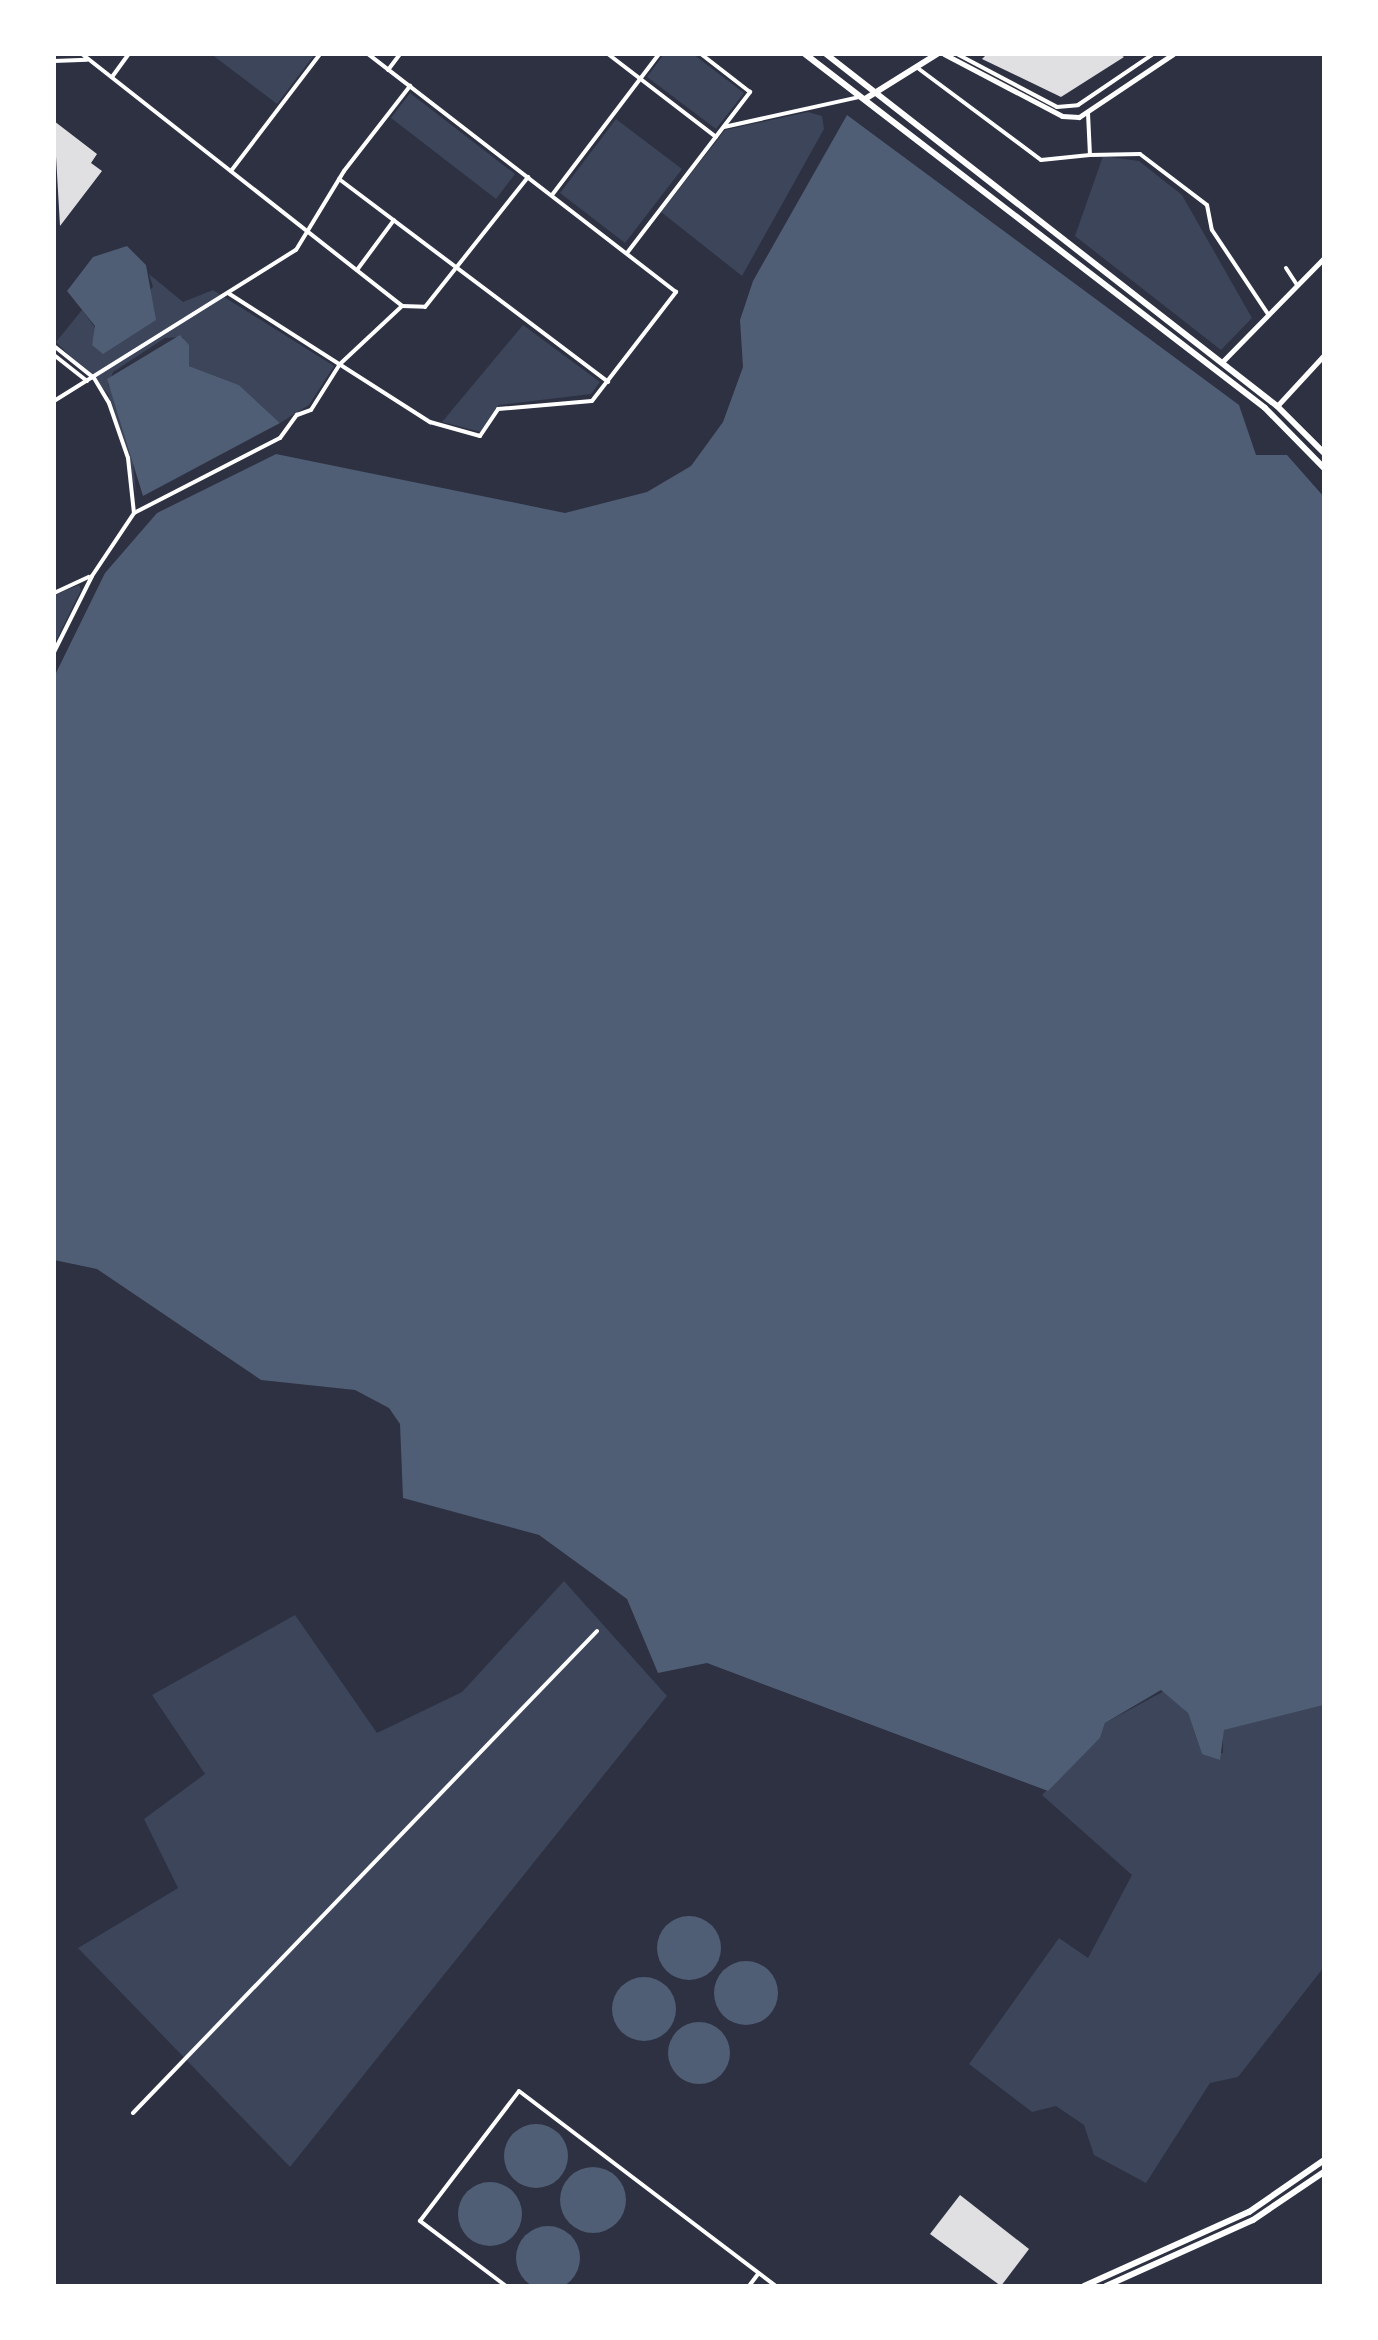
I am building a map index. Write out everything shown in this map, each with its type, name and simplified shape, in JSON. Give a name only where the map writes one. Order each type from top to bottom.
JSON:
[{"type":"main road","points":[[805,54],[1265,408],[1324,468]]},
{"type":"main road","points":[[826,54],[1277,406],[1324,453]]},
{"type":"main road","points":[[863,98],[873,90],[919,69],[937,54]]},
{"type":"main road","points":[[1084,2286],[1249,2212],[1324,2160]]},
{"type":"main road","points":[[1106,2286],[1253,2220],[1324,2172]]},
{"type":"street","points":[[82,54],[402,306],[425,307],[528,177]]},
{"type":"street","points":[[112,77],[129,54]]},
{"type":"street","points":[[231,171],[320,54]]},
{"type":"street","points":[[228,293],[460,435],[482,435],[498,409],[589,402],[608,382],[676,292],[368,54]]},
{"type":"street","points":[[388,70],[400,54]]},
{"type":"street","points":[[608,54],[716,137]]},
{"type":"street","points":[[552,196],[659,54]]},
{"type":"street","points":[[627,253],[750,92],[701,54]]},
{"type":"street","points":[[944,54],[1062,116],[1088,113],[1173,54]]},
{"type":"street","points":[[957,54],[1057,107],[1078,105],[1153,54]]},
{"type":"street","points":[[54,61],[90,60]]},
{"type":"street","points":[[919,69],[1041,160],[1140,154],[1207,205],[1212,230],[1268,314]]},
{"type":"street","points":[[54,401],[296,250],[339,179],[410,86]]},
{"type":"street","points":[[724,127],[863,98]]},
{"type":"street","points":[[1088,113],[1090,155]]},
{"type":"street","points":[[339,179],[608,382]]},
{"type":"street","points":[[357,270],[394,220]]},
{"type":"street","points":[[1222,362],[1324,258]]},
{"type":"street","points":[[1286,268],[1297,285]]},
{"type":"street","points":[[54,652],[92,576],[134,513],[280,438],[297,415],[311,410],[340,364],[402,306]]},
{"type":"street","points":[[54,346],[94,378],[124,444],[134,513]]},
{"type":"street","points":[[54,355],[88,381]]},
{"type":"street","points":[[1277,406],[1324,355]]},
{"type":"street","points":[[54,593],[92,576]]},
{"type":"street","points":[[133,2113],[597,1631]]},
{"type":"street","points":[[506,2286],[420,2221],[519,2091],[776,2286]]},
{"type":"street","points":[[749,2286],[758,2274]]},
{"type":"shaded area","points":[[211,54],[315,54],[277,104]]},
{"type":"shaded area","points":[[664,54],[693,54],[744,93],[716,129],[647,77]]},
{"type":"shaded area","points":[[410,93],[515,174],[496,199],[391,118]]},
{"type":"shaded area","points":[[808,112],[822,116],[824,129],[742,276],[661,212],[725,130]]},
{"type":"shaded area","points":[[847,115],[1239,405],[1256,455],[1287,455],[1324,497],[1324,1705],[1224,1730],[1220,1760],[1202,1754],[1188,1713],[1161,1690],[1105,1723],[1100,1738],[1048,1791],[707,1663],[658,1673],[627,1599],[539,1535],[403,1498],[400,1424],[389,1408],[355,1390],[261,1380],[97,1269],[54,1260],[54,677],[105,573],[157,513],[276,454],[565,513],[647,492],[691,466],[723,422],[743,367],[740,320],[753,281]]},
{"type":"shaded area","points":[[616,119],[682,169],[625,243],[560,193]]},
{"type":"shaded area","points":[[1103,156],[1139,161],[1182,195],[1252,318],[1221,350],[1075,236]]},
{"type":"shaded area","points":[[127,246],[146,265],[156,320],[103,354],[92,345],[95,326],[67,291],[93,257]]},
{"type":"shaded area","points":[[149,274],[183,302],[213,290],[334,366],[309,405],[280,423],[239,385],[189,366],[183,337],[165,338],[113,372],[108,384],[130,435],[136,492],[108,394],[56,342],[82,310],[96,329],[92,345],[153,287]]},
{"type":"shaded area","points":[[523,325],[600,382],[591,394],[499,405],[481,432],[442,422]]},
{"type":"shaded area","points":[[180,335],[189,345],[189,366],[239,385],[280,423],[143,496],[107,379]]},
{"type":"shaded area","points":[[79,585],[81,590],[54,645],[54,595]]},
{"type":"shaded area","points":[[564,1581],[667,1696],[290,2167],[78,1948],[178,1888],[144,1819],[205,1774],[152,1695],[295,1615],[377,1733],[462,1692]]},
{"type":"shaded area","points":[[1166,1690],[1188,1713],[1202,1754],[1223,1753],[1223,1730],[1324,1705],[1324,1967],[1238,2077],[1210,2083],[1146,2183],[1094,2155],[1084,2125],[1056,2106],[1032,2112],[969,2064],[1059,1938],[1088,1958],[1132,1875],[1042,1795],[1100,1738],[1105,1723]]},
{"type":"shaded area","points":[[689,1916],[707,1922],[715,1930],[721,1948],[715,1966],[707,1974],[689,1980],[671,1974],[663,1966],[657,1948],[663,1930],[671,1922]]},
{"type":"shaded area","points":[[746,1961],[764,1967],[772,1975],[778,1993],[772,2011],[764,2019],[746,2025],[728,2019],[720,2011],[714,1993],[720,1975],[728,1967]]},
{"type":"shaded area","points":[[644,1977],[667,1986],[676,2009],[667,2032],[644,2041],[621,2032],[612,2009],[621,1986]]},
{"type":"shaded area","points":[[699,2022],[711,2024],[721,2031],[728,2041],[728,2065],[721,2075],[711,2082],[699,2084],[687,2082],[677,2075],[670,2065],[668,2053],[670,2041],[677,2031],[687,2024]]},
{"type":"shaded area","points":[[530,2124],[542,2124],[559,2133],[566,2144],[566,2168],[559,2179],[542,2188],[530,2188],[518,2183],[509,2174],[504,2162],[504,2150],[509,2138],[518,2129]]},
{"type":"shaded area","points":[[593,2167],[606,2169],[616,2177],[624,2187],[624,2213],[616,2223],[606,2231],[593,2233],[580,2231],[570,2223],[562,2213],[560,2200],[562,2187],[570,2177],[580,2169]]},
{"type":"shaded area","points":[[484,2182],[496,2182],[513,2191],[520,2202],[520,2226],[513,2237],[496,2246],[484,2246],[472,2241],[463,2232],[458,2220],[458,2208],[463,2196],[472,2187]]},
{"type":"shaded area","points":[[542,2226],[554,2226],[571,2235],[578,2246],[578,2270],[571,2281],[554,2290],[542,2290],[530,2285],[521,2276],[516,2264],[516,2252],[521,2240],[530,2231]]},
{"type":"building","points":[[987,54],[1119,54],[1124,57],[1061,97],[982,59]]},
{"type":"building","points":[[54,121],[97,154],[91,163],[102,171],[60,226]]},
{"type":"building","points":[[960,2195],[1029,2249],[1001,2286],[930,2234]]}]
